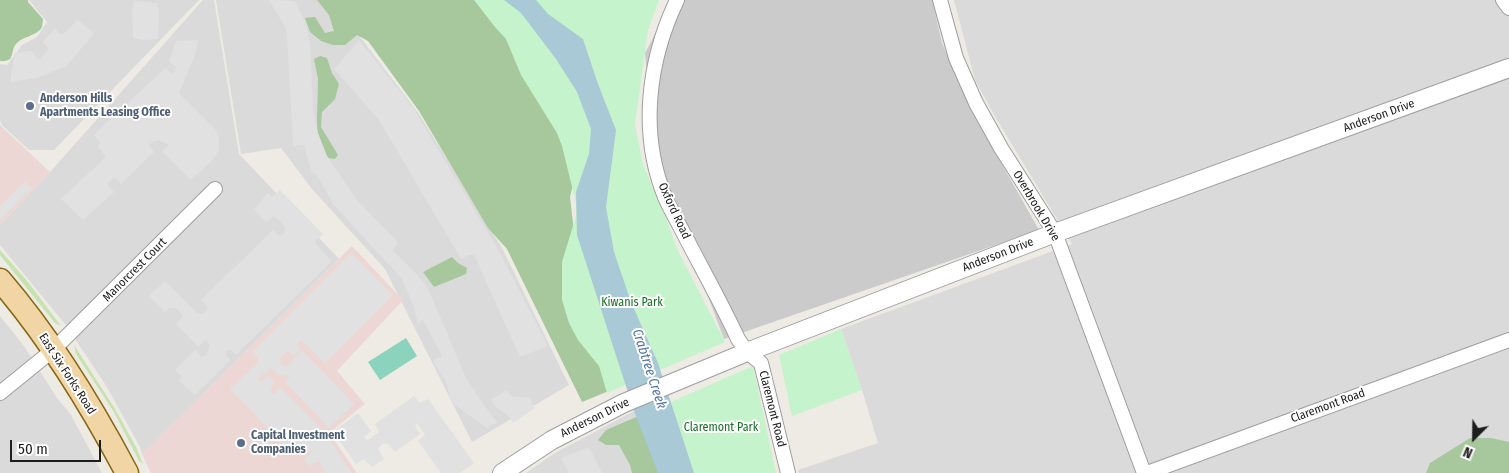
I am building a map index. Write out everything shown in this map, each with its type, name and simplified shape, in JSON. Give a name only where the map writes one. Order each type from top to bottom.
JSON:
[{"type":"main road","name":"East Six Forks Road","points":[[0,280],[53,350],[92,411],[127,473]]},
{"type":"street","name":"Oxford Road","points":[[677,0],[669,18],[654,69],[649,112],[652,157],[665,197],[738,340],[746,352]]},
{"type":"street","name":"Overbrook Drive","points":[[940,0],[956,58],[976,103],[1001,148],[1055,233],[1145,473]]},
{"type":"street","points":[[1503,0],[1509,8]]},
{"type":"street","name":"Anderson Drive","points":[[502,473],[552,440],[608,412],[746,352],[1055,233],[1509,68]]},
{"type":"street","name":"Manorcrest Court","points":[[53,350],[215,189]]},
{"type":"street","name":"Claremont Road","points":[[1145,473],[1509,340]]},
{"type":"street","points":[[0,393],[53,350]]},
{"type":"street","name":"Claremont Road","points":[[746,352],[761,363],[788,473]]},
{"type":"shaded area","points":[[29,0],[199,0],[54,150],[29,150],[2,125],[0,120],[0,64],[7,65],[22,45],[37,37],[47,22]]},
{"type":"shaded area","points":[[203,0],[214,0],[239,154],[339,259],[142,454],[107,387],[65,324],[0,245],[0,225],[50,172]]},
{"type":"shaded area","points":[[216,0],[332,0],[419,114],[502,248],[569,385],[472,442],[385,269],[312,189],[281,148],[241,154]]},
{"type":"shaded area","points":[[269,0],[295,1],[306,24],[310,44],[313,111],[318,133],[327,156],[357,200],[398,242],[393,251],[427,286],[466,378],[497,422],[487,428],[456,406],[450,398],[447,384],[433,361],[442,356],[423,320],[418,324],[414,307],[402,279],[333,204],[317,175],[311,171],[304,145],[293,146],[287,34],[286,28]]},
{"type":"shaded area","points":[[673,0],[932,0],[942,43],[969,106],[1039,230],[724,339],[653,150],[645,53]]},
{"type":"shaded area","points":[[954,0],[1509,0],[1509,473],[799,473],[798,470],[878,443],[841,329],[1072,244],[975,80]]},
{"type":"shaded area","points":[[134,1],[157,3],[159,11],[158,39],[143,40],[133,38],[132,10]]},
{"type":"shaded area","points":[[78,20],[94,34],[66,66],[40,77],[10,82],[15,53],[32,51],[37,59],[39,59],[49,49],[43,42],[55,28],[60,34],[63,34]]},
{"type":"shaded area","points":[[198,40],[195,55],[179,93],[216,130],[219,139],[219,150],[211,162],[190,180],[162,151],[169,145],[159,140],[152,142],[149,146],[154,152],[121,184],[114,177],[108,183],[108,186],[114,192],[83,220],[61,199],[106,157],[98,147],[100,142],[94,135],[165,68],[172,74],[175,71],[176,67],[169,62],[176,41]]},
{"type":"shaded area","points":[[359,40],[414,109],[499,251],[548,346],[520,357],[474,255],[461,259],[379,120],[334,69]]},
{"type":"shaded area","points":[[0,125],[50,172],[0,225]]},
{"type":"shaded area","points":[[25,181],[32,189],[0,220],[0,206]]},
{"type":"shaded area","points":[[280,190],[323,234],[316,241],[316,244],[332,261],[236,355],[230,349],[227,350],[225,354],[231,360],[195,395],[179,381],[182,377],[175,370],[195,350],[202,357],[206,355],[209,344],[206,340],[198,347],[176,324],[183,316],[179,311],[176,308],[170,308],[165,312],[149,296],[165,281],[197,313],[205,312],[208,308],[201,300],[273,230],[280,236],[285,233],[285,227],[274,216],[266,222],[254,209],[268,193],[272,197]]},
{"type":"shaded area","points":[[352,246],[403,300],[337,371],[365,404],[329,433],[357,473],[151,473],[142,454]]},
{"type":"shaded area","points":[[351,253],[393,295],[325,363],[301,340],[296,344],[301,349],[294,356],[288,351],[281,357],[280,361],[282,366],[287,366],[302,350],[354,404],[329,428],[285,382],[290,376],[279,375],[271,369],[257,379],[261,382],[268,376],[275,383],[270,389],[273,394],[281,388],[324,432],[352,473],[326,473],[319,462],[310,466],[304,460],[310,455],[308,449],[303,449],[295,456],[230,389],[259,362],[252,352]]},
{"type":"shaded area","points":[[0,316],[24,346],[57,398],[71,415],[102,473],[0,473]]},
{"type":"shaded area","points":[[507,390],[511,396],[530,398],[535,408],[513,423],[491,400]]},
{"type":"shaded area","points":[[414,396],[420,403],[428,399],[474,463],[460,473],[441,473],[418,441],[425,435],[417,423],[415,426],[420,434],[395,452],[388,444],[383,443],[378,449],[384,459],[372,467],[364,459],[356,464],[333,432],[358,413],[371,431],[364,437],[368,440],[379,432],[375,424]]},
{"type":"shaded area","points":[[634,411],[658,473],[526,473],[555,453]]},
{"type":"shaded area","points":[[589,447],[602,473],[569,473],[561,458]]},
{"type":"green space","points":[[0,0],[28,0],[43,19],[40,30],[18,42],[15,45],[11,58],[6,61],[0,61]]},
{"type":"green space","points":[[317,0],[506,0],[576,172],[570,197],[576,250],[621,386],[582,402],[507,249],[488,228],[419,111],[368,41],[357,35],[345,45],[333,45],[321,41],[310,32],[305,18],[315,17],[325,33],[334,31],[329,15]]},
{"type":"green space","name":"Kiwanis Park","points":[[474,0],[659,0],[648,30],[635,124],[643,165],[677,249],[725,342],[607,393],[599,366],[578,340],[569,323],[562,300],[562,262],[576,216],[576,203],[562,146],[557,133],[521,75],[506,39]]},
{"type":"green space","points":[[320,56],[327,58],[332,73],[339,84],[335,99],[322,112],[321,127],[338,155],[335,159],[321,157],[318,149],[318,79],[314,59]]},
{"type":"green space","points":[[0,250],[28,282],[61,326],[55,323],[0,255]]},
{"type":"green space","points":[[452,257],[467,268],[466,274],[434,287],[423,272]]},
{"type":"green space","name":"Claremont Park","points":[[841,329],[862,390],[792,416],[779,355]]},
{"type":"green space","points":[[406,338],[417,356],[380,380],[368,362]]},
{"type":"green space","points":[[74,345],[115,409],[143,464],[139,461],[114,412],[76,354]]},
{"type":"green space","name":"Claremont Park","points":[[753,366],[776,473],[674,473],[655,409]]},
{"type":"green space","points":[[641,415],[662,473],[632,473],[630,465],[619,445],[606,445],[598,440],[606,430]]},
{"type":"green space","points":[[1470,438],[1491,438],[1509,442],[1509,473],[1426,473],[1430,463]]},
{"type":"water","name":"Crabtree Creek","points":[[504,0],[536,0],[548,14],[583,39],[616,130],[606,207],[614,252],[631,302],[658,363],[694,473],[658,473],[634,411],[577,235],[576,192],[589,154],[591,129],[577,92],[556,59],[521,13]]},
{"type":"place","name":"Anderson Hills Apartments Leasing Office","points":[[30,106]]},
{"type":"place","name":"Capital Investment Companies","points":[[241,443]]}]
